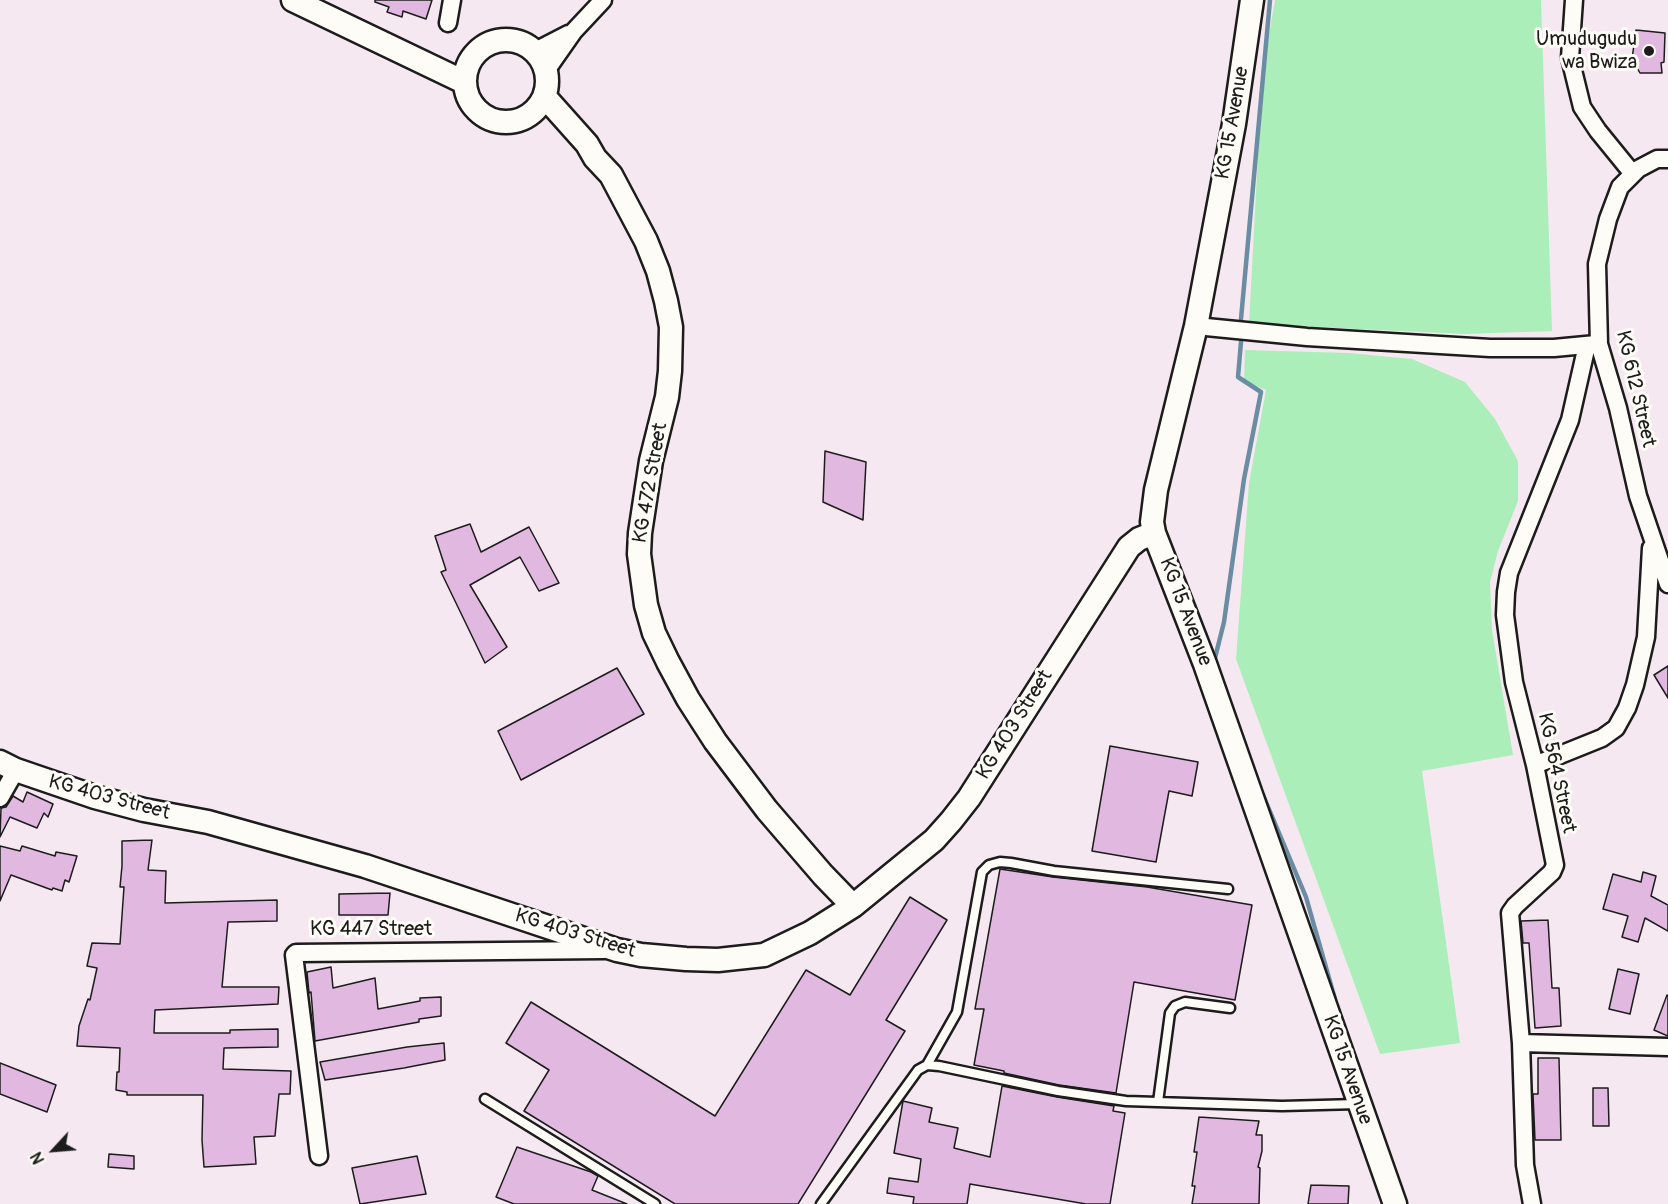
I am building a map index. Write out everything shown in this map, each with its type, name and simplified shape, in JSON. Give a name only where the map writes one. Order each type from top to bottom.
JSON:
[{"type":"main road","name":"KG 15 Avenue","points":[[1252,0],[1234,124],[1196,326],[1156,490],[1152,522],[1154,533],[1205,664],[1395,1204]]},
{"type":"main road","points":[[298,1],[464,82]]},
{"type":"main road","points":[[495,40],[517,41],[535,51],[546,71],[547,82],[545,97],[530,115],[505,123],[484,117],[476,110],[470,101],[464,82],[470,59],[477,51],[495,40]]},
{"type":"main road","points":[[437,68],[470,59]]},
{"type":"main road","name":"KG 472 Street","points":[[545,97],[587,144],[595,158],[611,176],[637,221],[658,272],[671,327],[672,350],[667,396],[651,461],[640,533],[640,571],[654,633],[688,699],[722,750],[767,810],[823,875],[854,906]]},
{"type":"main road","points":[[530,115],[570,127]]},
{"type":"main road","name":"KG 403 Street","points":[[8,766],[78,792],[144,810],[208,822],[365,866],[617,950],[641,955],[718,960],[764,955],[810,933],[854,906],[934,840],[975,788],[1129,547],[1139,539],[1154,533]]},
{"type":"street","points":[[447,23],[452,0]]},
{"type":"street","points":[[546,71],[574,31],[603,0]]},
{"type":"street","points":[[1574,0],[1570,58],[1582,107],[1598,131],[1633,174]]},
{"type":"street","points":[[535,51],[574,31]]},
{"type":"street","name":"KG 612 Street","points":[[1668,159],[1657,159],[1638,169],[1620,187],[1608,219],[1596,264],[1593,344],[1618,408],[1638,496],[1668,584]]},
{"type":"street","points":[[1196,326],[1307,337],[1478,348],[1554,348],[1593,344]]},
{"type":"street","name":"KG 564 Street","points":[[1532,1204],[1523,1141],[1521,1043],[1510,913],[1552,872],[1555,865],[1535,765],[1514,682],[1505,615],[1506,592],[1509,573],[1570,420],[1593,344]]},
{"type":"street","points":[[1535,765],[1602,738],[1616,728],[1627,708],[1646,637],[1652,540]]},
{"type":"street","points":[[0,798],[8,766]]},
{"type":"street","name":"KG 447 Street","points":[[320,1156],[294,956],[296,953],[617,950]]},
{"type":"street","points":[[1521,1043],[1668,1047]]},
{"type":"lane","points":[[821,1204],[918,1070],[927,1065],[957,1012],[982,872],[988,865],[999,862],[1011,863],[1054,871],[1228,889]]},
{"type":"lane","points":[[1158,1102],[1170,1013],[1175,1006],[1185,1002],[1230,1008]]},
{"type":"lane","points":[[927,1065],[1058,1091],[1126,1101],[1282,1106],[1358,1104]]},
{"type":"lane","points":[[485,1099],[655,1204]]},
{"type":"green space","points":[[1275,0],[1541,0],[1552,331],[1466,334],[1249,324],[1258,155],[1269,35]]},
{"type":"green space","points":[[1245,350],[1349,353],[1412,359],[1465,382],[1495,419],[1518,461],[1518,501],[1498,551],[1490,582],[1492,630],[1513,755],[1422,771],[1460,1043],[1380,1054],[1236,659],[1249,483],[1266,390],[1244,381]]},
{"type":"building","points":[[375,0],[432,0],[426,19],[403,11],[402,17],[387,12],[389,7]]},
{"type":"building","name":"Umudugudu wa Bwiza","points":[[1636,30],[1665,33],[1662,73],[1640,73],[1632,59]]},
{"type":"building","points":[[825,451],[866,462],[863,520],[823,502]]},
{"type":"building","points":[[470,524],[481,552],[529,527],[559,583],[539,591],[520,557],[470,585],[507,647],[485,663],[441,572],[446,570],[435,536]]},
{"type":"building","points":[[1668,666],[1668,698],[1654,675]]},
{"type":"building","points":[[617,668],[644,714],[521,780],[498,731]]},
{"type":"building","points":[[1110,746],[1198,762],[1192,796],[1169,791],[1156,862],[1092,851]]},
{"type":"building","points":[[27,792],[53,804],[48,817],[44,813],[37,828],[10,817],[0,837],[1,808],[6,807],[13,796],[23,802]]},
{"type":"building","points":[[152,840],[148,870],[166,871],[165,903],[277,900],[277,921],[228,922],[222,987],[279,987],[278,1004],[155,1010],[154,1033],[230,1033],[230,1030],[278,1029],[278,1047],[224,1048],[223,1069],[291,1071],[290,1094],[279,1094],[275,1136],[254,1137],[256,1164],[204,1167],[203,1095],[127,1095],[127,1092],[116,1090],[120,1048],[77,1046],[79,1026],[88,999],[90,1000],[97,968],[87,966],[92,943],[120,944],[124,887],[120,887],[122,841]]},
{"type":"building","points":[[0,846],[20,851],[22,846],[55,856],[56,852],[77,856],[69,882],[65,880],[62,891],[53,888],[52,890],[11,875],[0,901]]},
{"type":"building","points":[[1000,869],[1147,887],[1252,905],[1235,1000],[1134,982],[1116,1093],[1059,1085],[974,1065],[984,1009],[975,1009]]},
{"type":"building","points":[[1643,872],[1656,876],[1651,896],[1668,905],[1668,931],[1645,918],[1638,942],[1622,937],[1628,916],[1603,909],[1613,874],[1641,882]]},
{"type":"building","points":[[390,893],[388,915],[339,915],[339,894]]},
{"type":"building","points":[[910,897],[947,920],[886,1020],[905,1031],[798,1204],[675,1204],[524,1111],[549,1070],[506,1043],[531,1002],[715,1116],[806,970],[850,995]]},
{"type":"building","points":[[1548,920],[1552,988],[1559,988],[1561,1026],[1535,1028],[1529,943],[1523,943],[1521,921]]},
{"type":"building","points":[[331,967],[333,988],[375,978],[378,1009],[420,1001],[420,998],[441,997],[441,1016],[315,1041],[307,972]]},
{"type":"building","points":[[1618,969],[1639,974],[1630,1014],[1609,1009]]},
{"type":"building","points":[[1668,996],[1668,1036],[1654,1030]]},
{"type":"building","points":[[444,1043],[445,1060],[404,1068],[325,1080],[320,1062],[407,1047]]},
{"type":"building","points":[[1538,1058],[1559,1058],[1561,1140],[1535,1140],[1533,1094],[1538,1094]]},
{"type":"building","points":[[0,1063],[56,1085],[47,1112],[0,1094]]},
{"type":"building","points":[[1002,1086],[1114,1106],[1113,1111],[1125,1113],[1110,1204],[1086,1204],[970,1184],[967,1204],[913,1204],[914,1197],[887,1193],[889,1178],[918,1182],[921,1159],[894,1153],[903,1101],[932,1108],[929,1122],[958,1128],[954,1148],[990,1157]]},
{"type":"building","points":[[1593,1088],[1608,1088],[1609,1126],[1593,1126]]},
{"type":"building","points":[[1199,1117],[1259,1121],[1256,1135],[1262,1135],[1262,1151],[1258,1167],[1260,1168],[1259,1204],[1192,1204],[1197,1152],[1194,1152]]},
{"type":"building","points":[[517,1147],[591,1172],[598,1176],[592,1190],[627,1204],[514,1204],[496,1197]]},
{"type":"building","points":[[109,1154],[134,1156],[134,1169],[108,1167]]},
{"type":"building","points":[[417,1156],[426,1194],[360,1204],[352,1168]]},
{"type":"building","points":[[1311,1185],[1349,1186],[1348,1204],[1308,1204]]},
{"type":"waterway","points":[[1241,319],[1270,0]]},
{"type":"waterway","points":[[1214,662],[1224,622],[1244,479],[1261,392],[1238,377],[1241,342]]},
{"type":"waterway","points":[[1263,795],[1306,897],[1335,999]]},
{"type":"place","name":"Umudugudu wa Bwiza","points":[[1649,51]]}]
